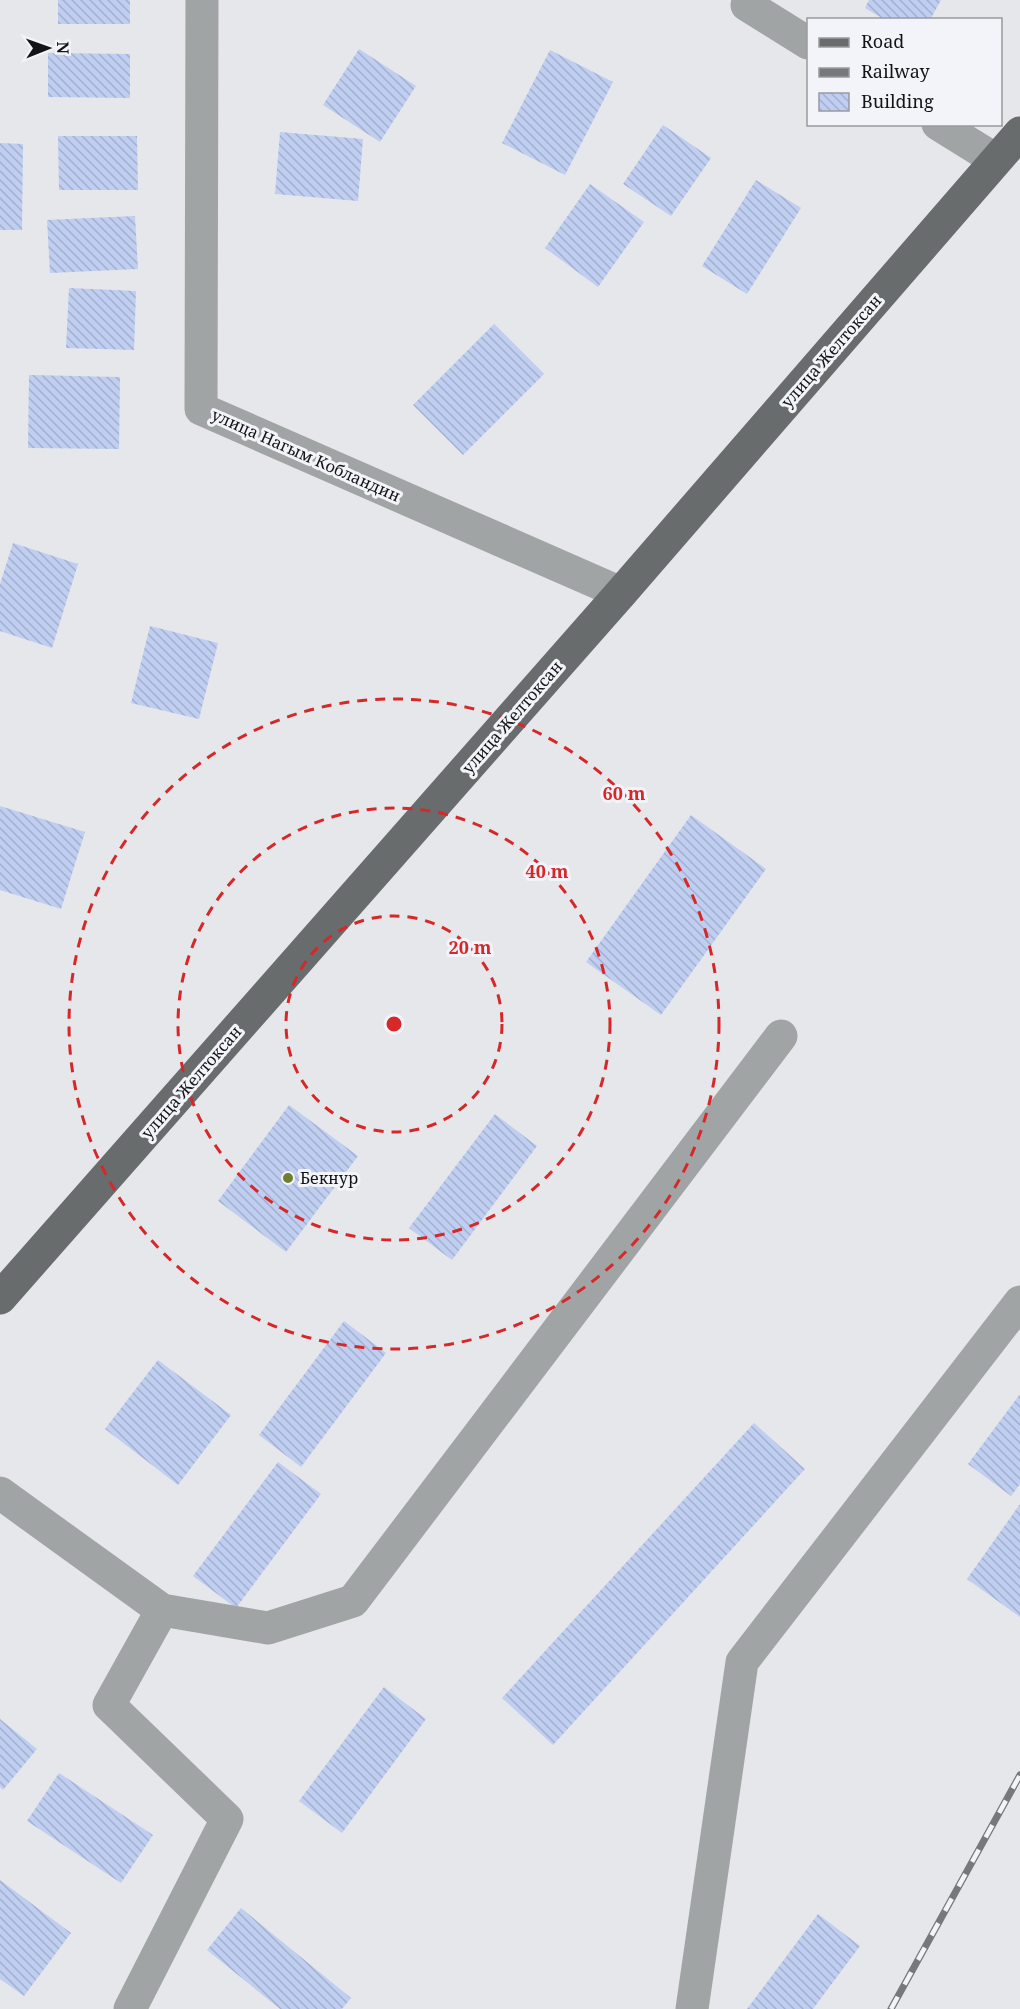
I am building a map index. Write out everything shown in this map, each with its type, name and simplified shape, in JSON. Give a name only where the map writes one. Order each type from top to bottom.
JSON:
[{"type":"main road","name":"улица Желтоксан","points":[[0,1298],[621,593],[1020,133]]},
{"type":"street","name":"улица Нагым Кобландин","points":[[202,0],[201,409],[621,593]]},
{"type":"street","points":[[749,0],[747,5],[807,43]]},
{"type":"street","points":[[941,126],[996,160]]},
{"type":"street","points":[[0,1493],[162,1610],[268,1628],[353,1601],[781,1036]]},
{"type":"street","points":[[692,2009],[742,1662],[1020,1302]]},
{"type":"street","points":[[130,2009],[227,1819],[109,1704],[162,1610]]},
{"type":"building","points":[[58,0],[130,0],[130,24],[58,24]]},
{"type":"building","points":[[869,0],[941,0],[931,18],[882,18],[865,8]]},
{"type":"building","points":[[359,49],[416,86],[380,142],[323,105]]},
{"type":"building","points":[[550,50],[613,82],[565,175],[502,143]]},
{"type":"building","points":[[48,53],[130,54],[130,98],[48,97]]},
{"type":"building","points":[[663,125],[711,158],[671,216],[623,184]]},
{"type":"building","points":[[280,132],[363,139],[358,201],[275,194]]},
{"type":"building","points":[[58,136],[137,136],[138,190],[59,190]]},
{"type":"building","points":[[0,143],[23,144],[22,230],[0,230]]},
{"type":"building","points":[[756,180],[801,208],[747,294],[702,266]]},
{"type":"building","points":[[590,184],[644,222],[598,287],[545,248]]},
{"type":"building","points":[[135,216],[138,269],[50,273],[47,220]]},
{"type":"building","points":[[69,288],[136,291],[134,350],[66,348]]},
{"type":"building","points":[[494,324],[544,374],[463,455],[413,405]]},
{"type":"building","points":[[29,375],[120,377],[119,449],[28,448]]},
{"type":"building","points":[[13,543],[78,564],[52,648],[0,631],[0,584]]},
{"type":"building","points":[[150,626],[218,643],[199,719],[131,703]]},
{"type":"building","points":[[0,806],[85,832],[61,909],[0,890]]},
{"type":"building","points":[[691,815],[766,869],[661,1015],[586,962]]},
{"type":"building","name":"Бекнур","points":[[289,1105],[358,1156],[286,1252],[218,1201]]},
{"type":"building","points":[[495,1114],[537,1146],[452,1260],[409,1228]]},
{"type":"building","points":[[344,1321],[386,1353],[301,1467],[259,1435]]},
{"type":"building","points":[[158,1360],[231,1415],[178,1485],[105,1429]]},
{"type":"building","points":[[1020,1394],[1020,1484],[1011,1496],[968,1464]]},
{"type":"building","points":[[754,1423],[805,1469],[553,1745],[502,1698]]},
{"type":"building","points":[[278,1462],[321,1494],[236,1608],[193,1576]]},
{"type":"building","points":[[1020,1504],[1020,1617],[967,1579]]},
{"type":"building","points":[[384,1687],[426,1719],[342,1833],[299,1801]]},
{"type":"building","points":[[0,1719],[37,1749],[3,1790],[0,1787]]},
{"type":"building","points":[[59,1773],[153,1835],[121,1883],[27,1821]]},
{"type":"building","points":[[0,1880],[71,1933],[24,1996],[0,1979]]},
{"type":"building","points":[[241,1908],[351,1998],[342,2009],[280,2009],[207,1950]]},
{"type":"building","points":[[818,1914],[860,1946],[813,2009],[747,2009]]},
{"type":"railway","points":[[891,2009],[1020,1775]]},
{"type":"place","name":"Бекнур","points":[[288,1178]]}]
